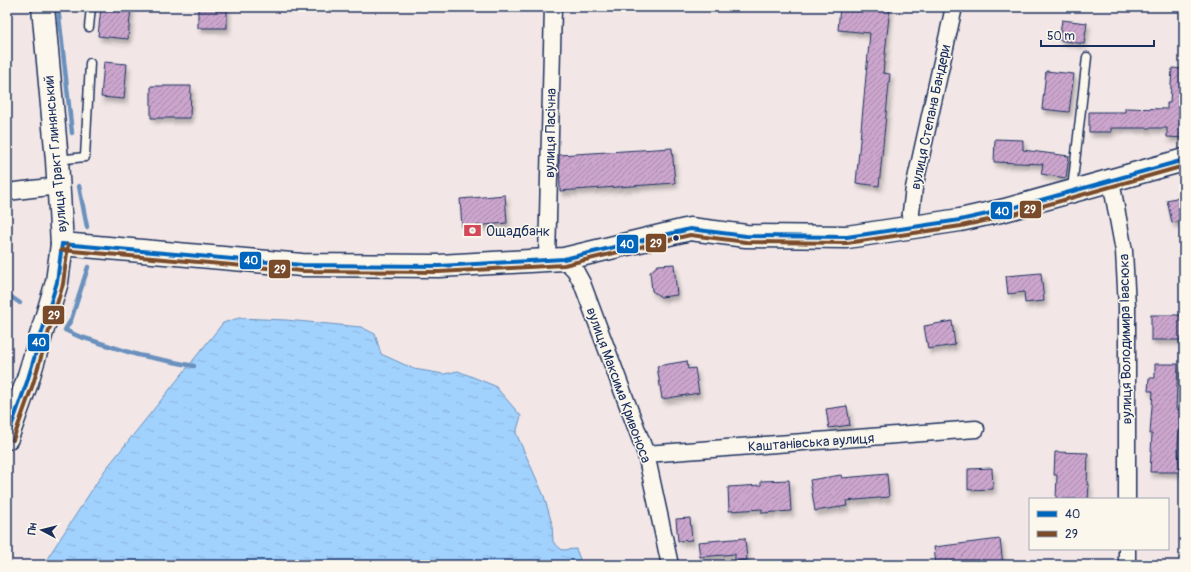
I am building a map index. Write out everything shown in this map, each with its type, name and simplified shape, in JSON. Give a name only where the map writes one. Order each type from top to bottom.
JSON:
[{"type":"main road","name":"вулиця Тракт Глинянський","points":[[7,438],[27,382],[57,282],[62,244],[57,160],[43,7]]},
{"type":"main road","points":[[62,244],[302,265],[440,266],[556,259],[690,229],[746,236],[847,237],[909,228],[977,216],[1072,192],[1184,160]]},
{"type":"street","name":"вулиця Пасічна","points":[[553,7],[556,259]]},
{"type":"street","name":"вулиця Степана Бандери","points":[[909,228],[914,188],[954,7]]},
{"type":"street","name":"вулиця Володимира Івасюка","points":[[1111,181],[1124,251],[1127,307],[1127,498]]},
{"type":"street","points":[[7,192],[58,186]]},
{"type":"street","name":"вулиця Максима Кривоноса","points":[[556,259],[575,270],[582,283],[646,454],[670,565]]},
{"type":"street","name":"Каштанівська вулиця","points":[[646,454],[976,429]]},
{"type":"street","points":[[1127,550],[1127,565]]},
{"type":"lane","points":[[89,27],[91,7]]},
{"type":"lane","points":[[1072,192],[1087,57]]},
{"type":"lane","points":[[57,160],[85,157],[90,63]]},
{"type":"water","points":[[239,318],[286,320],[361,327],[375,334],[381,354],[414,369],[444,374],[458,371],[495,386],[521,416],[516,433],[544,496],[552,524],[553,542],[562,550],[576,549],[580,559],[575,565],[43,565],[105,470],[223,323]]},
{"type":"building","points":[[101,7],[131,7],[128,39],[98,36]]},
{"type":"building","points":[[198,7],[227,7],[227,28],[198,28]]},
{"type":"building","points":[[840,7],[890,7],[883,73],[890,74],[879,186],[856,183],[870,33],[838,30]]},
{"type":"building","points":[[1062,20],[1087,23],[1084,44],[1059,40]]},
{"type":"building","points":[[104,62],[127,64],[124,99],[101,97]]},
{"type":"building","points":[[1172,68],[1184,69],[1184,138],[1167,137],[1167,128],[1111,128],[1111,132],[1089,132],[1089,112],[1125,112],[1125,108],[1167,109],[1167,103],[1170,103]]},
{"type":"building","points":[[1046,71],[1074,74],[1069,112],[1042,109]]},
{"type":"building","points":[[151,86],[191,86],[190,118],[151,118]]},
{"type":"building","points":[[995,139],[1023,140],[1023,150],[1069,156],[1066,178],[1041,174],[1043,164],[994,162]]},
{"type":"building","points":[[672,148],[675,183],[560,191],[559,155]]},
{"type":"building","points":[[505,195],[507,223],[462,227],[460,199]]},
{"type":"building","points":[[1184,196],[1184,220],[1172,223],[1167,200]]},
{"type":"building","points":[[674,264],[677,295],[661,297],[652,291],[650,272],[658,265]]},
{"type":"building","points":[[1041,273],[1044,301],[1025,303],[1024,292],[1008,294],[1006,276]]},
{"type":"building","points":[[1151,315],[1182,315],[1182,340],[1151,340]]},
{"type":"building","points":[[952,321],[955,345],[928,349],[924,326]]},
{"type":"building","points":[[687,361],[688,369],[695,368],[699,393],[662,399],[657,366]]},
{"type":"building","points":[[1155,364],[1178,364],[1176,409],[1181,410],[1178,445],[1179,472],[1150,472],[1152,434],[1150,434],[1153,391],[1148,391],[1149,378],[1155,378]]},
{"type":"building","points":[[847,406],[850,425],[829,428],[826,409]]},
{"type":"building","points":[[1055,452],[1088,453],[1088,498],[1056,498],[1057,475],[1054,475]]},
{"type":"building","points":[[992,468],[993,489],[968,490],[968,469]]},
{"type":"building","points":[[887,474],[889,497],[846,501],[847,506],[815,511],[810,480],[841,475],[842,478]]},
{"type":"building","points":[[789,480],[791,511],[762,513],[762,509],[729,511],[728,487],[761,485],[761,481]]},
{"type":"building","points":[[690,518],[692,540],[678,541],[676,519]]},
{"type":"building","points":[[745,538],[747,560],[735,561],[735,554],[700,557],[698,542]]},
{"type":"building","points":[[1000,539],[1003,565],[936,565],[934,547]]},
{"type":"waterway","points":[[58,7],[72,133]]},
{"type":"waterway","points":[[79,186],[87,227]]},
{"type":"waterway","points":[[88,267],[71,320],[65,330],[78,336],[138,355],[194,366]]},
{"type":"waterway","points":[[7,294],[20,303]]},
{"type":"transit line","name":"40","points":[[62,244],[302,265],[439,266],[564,259],[690,229],[746,236],[847,237],[960,220],[1005,210],[1184,160]]},
{"type":"transit line","name":"29","points":[[61,250],[302,271],[439,272],[564,265],[690,235],[746,242],[847,243],[961,226],[1007,216],[1184,166]]},
{"type":"transit line","name":"40","points":[[7,438],[27,382],[57,282],[62,244]]},
{"type":"transit line","name":"29","points":[[13,440],[33,384],[63,284],[68,245]]},
{"type":"place","name":"Ощадбанк","points":[[473,231]]}]
